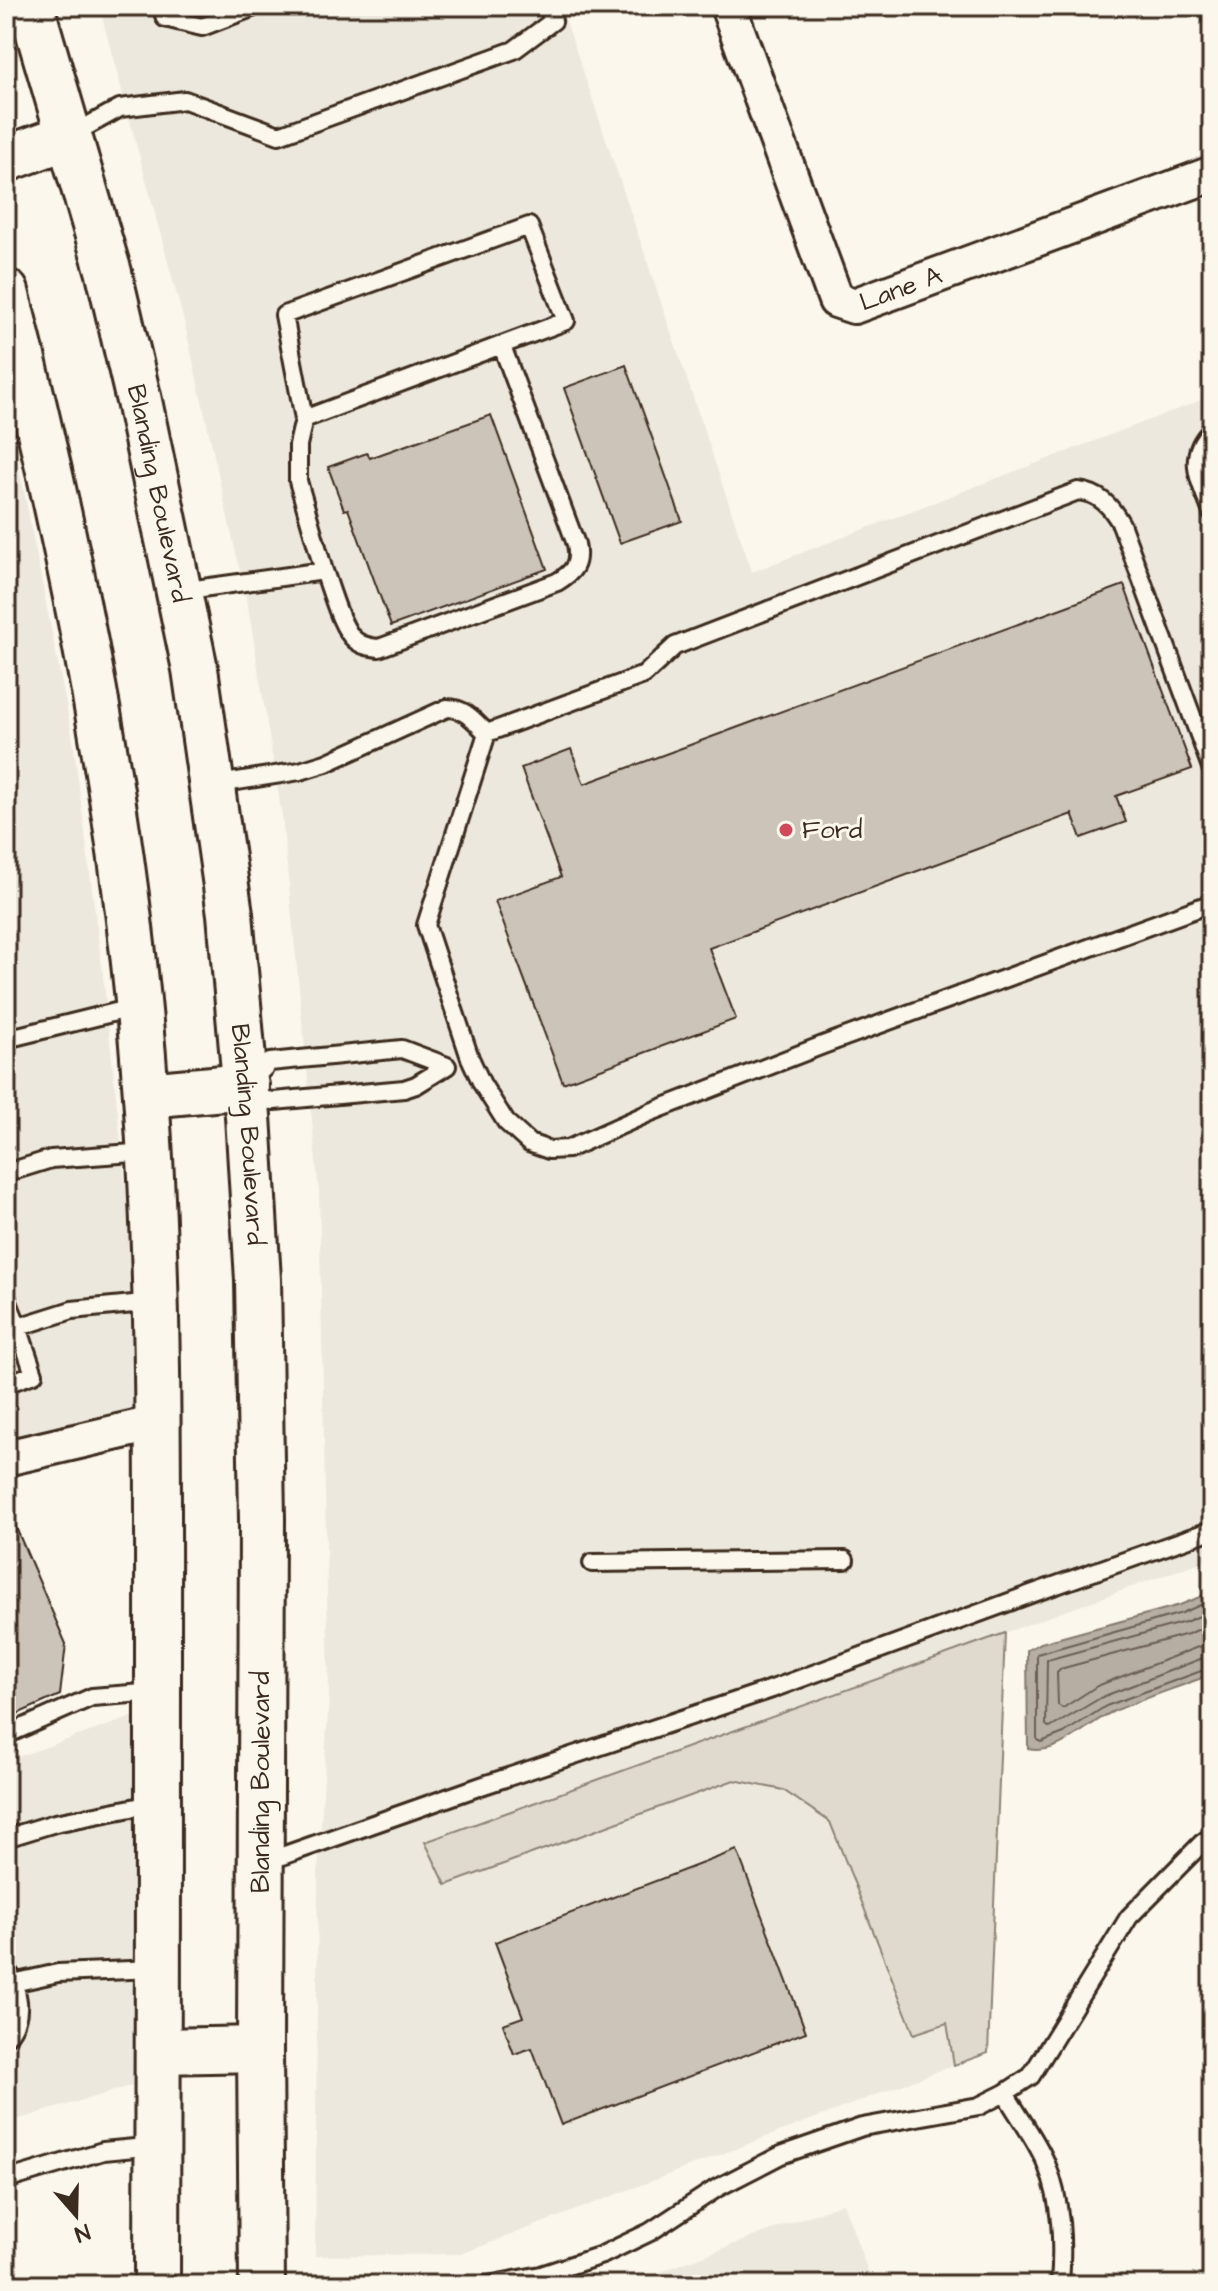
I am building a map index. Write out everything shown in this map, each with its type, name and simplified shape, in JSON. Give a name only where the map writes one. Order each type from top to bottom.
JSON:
[{"type":"main road","name":"Blanding Boulevard","points":[[31,6],[109,273],[179,591],[195,669],[230,914],[246,1086],[258,1280],[262,2285]]},
{"type":"main road","points":[[6,159],[69,136]]},
{"type":"main road","points":[[6,292],[67,550],[99,713],[123,884],[146,1095],[156,1302],[159,1802],[157,2285]]},
{"type":"main road","points":[[146,1095],[246,1086]]},
{"type":"main road","points":[[159,2051],[260,2049]]},
{"type":"street","name":"Lane A","points":[[728,6],[836,300],[854,306],[1212,174]]},
{"type":"street","points":[[6,1458],[157,1423]]},
{"type":"lane","points":[[161,6],[165,18],[202,27],[257,6]]},
{"type":"lane","points":[[69,136],[120,108],[185,100],[279,135],[514,50],[553,21],[548,6]]},
{"type":"lane","points":[[304,419],[566,321],[529,226],[284,315],[304,419],[298,445],[298,481],[324,571],[348,632],[367,647],[379,648],[557,582],[576,567],[576,544],[502,346]]},
{"type":"lane","points":[[1212,430],[1196,451],[1199,478],[1212,513]]},
{"type":"lane","points":[[487,733],[644,675],[675,646],[1078,491],[1091,492],[1103,500],[1121,524],[1212,770]]},
{"type":"lane","points":[[179,591],[324,571]]},
{"type":"lane","points":[[212,785],[300,771],[447,708],[458,708],[487,733]]},
{"type":"lane","points":[[487,733],[426,925],[470,1058],[482,1084],[506,1122],[529,1143],[549,1150],[568,1149],[651,1112],[823,1045],[1212,903]]},
{"type":"lane","points":[[6,1039],[137,1007]]},
{"type":"lane","points":[[447,1066],[402,1049],[277,1060],[264,1066],[246,1086],[266,1100],[274,1101],[404,1089],[447,1066],[470,1058]]},
{"type":"lane","points":[[6,1173],[51,1159],[148,1152]]},
{"type":"lane","points":[[6,1297],[34,1374],[6,1384]]},
{"type":"lane","points":[[18,1327],[72,1310],[156,1302]]},
{"type":"lane","points":[[260,1864],[772,1689],[1212,1530]]},
{"type":"lane","points":[[592,1563],[845,1560]]},
{"type":"lane","points":[[6,1735],[92,1697],[158,1692]]},
{"type":"lane","points":[[6,1838],[55,1823],[159,1802]]},
{"type":"lane","points":[[488,2285],[541,2275],[602,2255],[650,2232],[717,2188],[781,2155],[862,2127],[979,2106],[1005,2093],[1031,2076],[1129,1917],[1212,1836]]},
{"type":"lane","points":[[6,1965],[19,2012],[6,2037]]},
{"type":"lane","points":[[13,1983],[58,1973],[159,1969]]},
{"type":"lane","points":[[1005,2093],[1045,2162],[1058,2205],[1063,2243],[1060,2285]]},
{"type":"lane","points":[[6,2180],[103,2151],[158,2146]]},
{"type":"shaded area","points":[[99,6],[561,6],[752,572],[1212,396],[1212,1558],[425,1842],[447,1885],[734,1780],[783,1790],[830,1822],[914,2034],[947,2022],[954,2065],[461,2254],[315,2256],[318,1874],[329,1694],[319,1192],[282,816],[249,612],[185,325]]},
{"type":"shaded area","points":[[6,400],[73,740],[103,975],[128,1209],[137,1410],[6,1445]]},
{"type":"shaded area","points":[[1005,1633],[988,2053],[954,2065],[947,2023],[914,2034],[830,1822],[783,1790],[734,1780],[446,1885],[425,1842]]},
{"type":"shaded area","points":[[135,1716],[134,2085],[6,2123],[6,1761]]},
{"type":"shaded area","points":[[843,2203],[873,2285],[626,2285]]},
{"type":"water","points":[[1212,1592],[1212,1674],[1112,1712],[1062,1744],[1040,1750],[1028,1749],[1027,1650],[1041,1643],[1180,1605]]},
{"type":"building","points":[[626,365],[682,521],[620,543],[564,388]]},
{"type":"building","points":[[491,415],[547,569],[391,626],[348,509],[344,510],[328,467],[367,453],[370,458]]},
{"type":"building","name":"Ford","points":[[1124,585],[1192,769],[1116,796],[1126,822],[1081,838],[1072,814],[709,948],[736,1019],[563,1083],[495,901],[561,877],[521,768],[571,749],[584,784]]},
{"type":"building","points":[[14,1523],[66,1644],[60,1695],[6,1719],[6,1527]]},
{"type":"building","points":[[737,1850],[806,2032],[561,2125],[532,2048],[514,2054],[503,2024],[523,2017],[495,1942]]},
{"type":"place","name":"Ford","points":[[786,830]]}]
